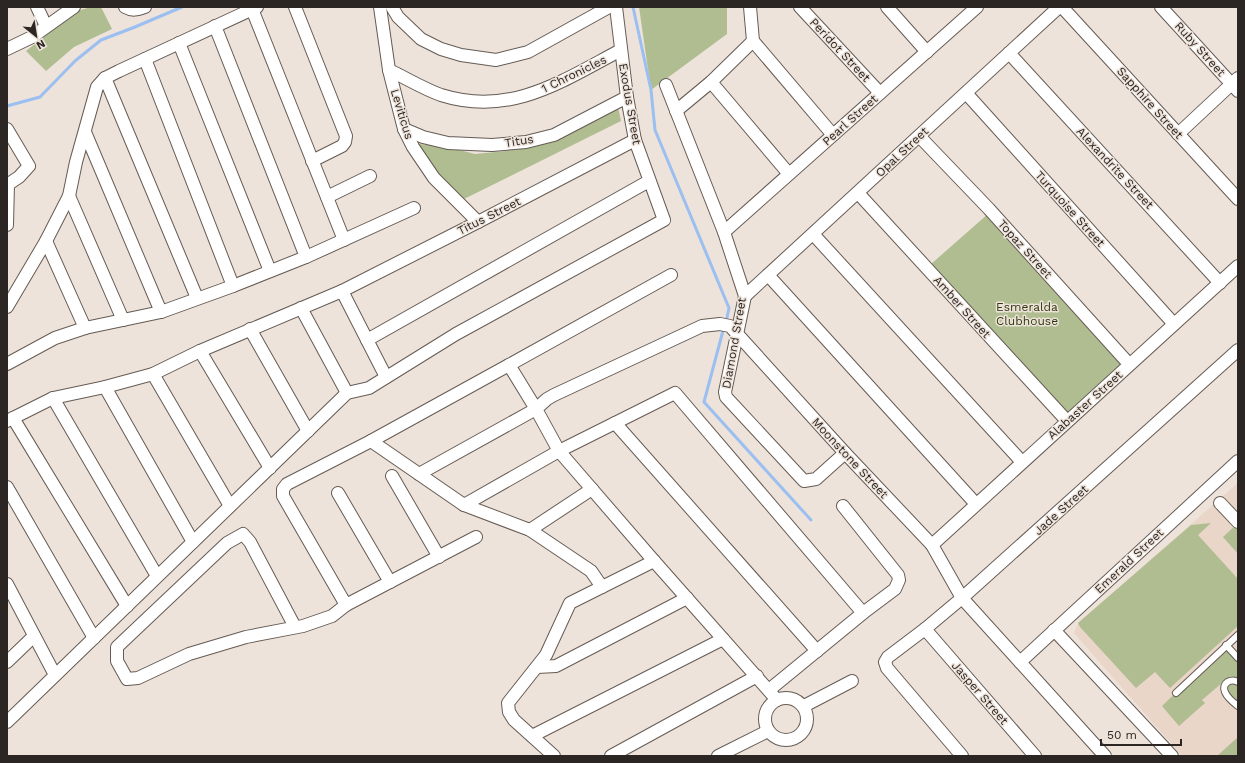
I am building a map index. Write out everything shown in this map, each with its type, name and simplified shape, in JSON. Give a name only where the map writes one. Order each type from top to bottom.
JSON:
[{"type":"street","points":[[37,7],[46,26]]},
{"type":"street","points":[[7,48],[32,37],[74,7]]},
{"type":"street","points":[[125,7],[129,10],[137,10],[144,7]]},
{"type":"street","points":[[295,7],[346,136],[345,142],[342,146],[312,161]]},
{"type":"street","name":"Leviticus","points":[[380,7],[389,70],[404,129],[413,147],[434,178],[478,222]]},
{"type":"street","points":[[392,7],[398,17],[421,39],[441,49],[461,55],[496,60],[528,52],[609,7]]},
{"type":"street","name":"Exodus Street","points":[[386,377],[456,334],[664,220],[635,140],[627,97],[616,7]]},
{"type":"street","points":[[750,7],[753,41],[833,135]]},
{"type":"street","name":"Peridot Street","points":[[800,7],[880,93]]},
{"type":"street","points":[[887,7],[927,52]]},
{"type":"street","name":"Opal Street","points":[[745,296],[1059,7]]},
{"type":"street","name":"Sapphire Street","points":[[1062,7],[1238,199]]},
{"type":"street","name":"Ruby Street","points":[[1161,7],[1236,85]]},
{"type":"street","points":[[7,307],[46,241],[69,196],[76,162],[97,87],[105,78],[254,8],[312,161],[344,240]]},
{"type":"street","name":"Pearl Street","points":[[724,232],[927,52],[973,8]]},
{"type":"street","points":[[215,26],[306,257]]},
{"type":"street","points":[[676,111],[711,82],[753,41]]},
{"type":"street","points":[[179,43],[270,271]]},
{"type":"street","name":"1 Chronicles","points":[[389,70],[440,94],[476,102],[497,101],[515,98],[549,88],[621,50]]},
{"type":"street","name":"Alexandrite Street","points":[[1009,53],[1220,283]]},
{"type":"street","points":[[145,59],[233,286]]},
{"type":"street","points":[[105,78],[197,298]]},
{"type":"street","points":[[711,82],[789,174]]},
{"type":"street","name":"Diamond Street","points":[[666,85],[724,232],[745,296],[725,392],[729,402],[804,481],[816,479],[845,453]]},
{"type":"street","points":[[1178,134],[1236,85]]},
{"type":"street","name":"Turquoise Street","points":[[966,93],[1174,324]]},
{"type":"street","name":"Titus","points":[[404,129],[423,137],[448,143],[492,145],[526,142],[554,135],[627,97]]},
{"type":"street","points":[[7,129],[29,166],[19,177],[8,185],[7,225]]},
{"type":"street","points":[[84,132],[161,312]]},
{"type":"street","name":"Topaz Street","points":[[919,136],[989,209],[1129,364]]},
{"type":"street","name":"Titus Street","points":[[10,419],[53,398],[105,387],[153,374],[250,329],[342,291],[635,140]]},
{"type":"street","points":[[327,197],[370,176]]},
{"type":"street","points":[[367,340],[649,181]]},
{"type":"street","name":"Amber Street","points":[[858,192],[1067,422]]},
{"type":"street","points":[[69,196],[123,320]]},
{"type":"street","points":[[7,364],[55,338],[85,328],[161,312],[233,286],[306,257],[414,208]]},
{"type":"street","points":[[813,234],[1022,462]]},
{"type":"street","points":[[46,241],[85,328]]},
{"type":"street","name":"Alabaster Street","points":[[932,545],[1238,266]]},
{"type":"street","points":[[346,605],[283,496],[283,489],[287,484],[371,441],[671,274]]},
{"type":"street","points":[[768,275],[976,504]]},
{"type":"street","points":[[7,722],[347,393],[369,388],[386,377],[342,291]]},
{"type":"street","points":[[301,308],[347,393]]},
{"type":"street","name":"Moonstone Street","points":[[419,474],[536,409],[554,395],[702,326],[720,324],[730,326],[845,453],[932,545],[962,598],[1105,756]]},
{"type":"street","points":[[250,329],[308,431]]},
{"type":"street","name":"Jade Street","points":[[962,756],[887,668],[885,662],[888,657],[962,598],[1238,350]]},
{"type":"street","points":[[200,351],[270,468]]},
{"type":"street","points":[[509,365],[536,409],[559,451],[777,700]]},
{"type":"street","points":[[153,374],[230,506]]},
{"type":"street","points":[[105,387],[193,542]]},
{"type":"street","points":[[464,505],[559,451],[675,393],[863,613]]},
{"type":"street","points":[[53,398],[157,576]]},
{"type":"street","points":[[10,419],[127,606]]},
{"type":"street","points":[[615,423],[817,651]]},
{"type":"street","points":[[371,441],[464,505],[530,530],[591,571],[602,587]]},
{"type":"street","name":"Emerald Street","points":[[1020,662],[1238,461]]},
{"type":"street","points":[[392,476],[439,557]]},
{"type":"street","points":[[7,488],[94,638]]},
{"type":"street","points":[[530,530],[592,489]]},
{"type":"street","points":[[338,493],[390,582]]},
{"type":"street","points":[[1220,503],[1238,522]]},
{"type":"street","points":[[769,690],[863,613],[895,589],[899,580],[898,575],[843,506]]},
{"type":"street","points":[[295,627],[250,542],[243,534],[227,543],[117,647],[117,661],[127,679],[138,678],[189,654],[246,637],[303,626],[332,616],[346,605],[476,537]]},
{"type":"street","points":[[554,756],[514,720],[509,712],[508,703],[546,655],[570,603],[654,561]]},
{"type":"street","points":[[7,584],[55,676]]},
{"type":"street","points":[[537,667],[556,666],[687,598]]},
{"type":"street","name":"Jasper Street","points":[[924,629],[1035,756]]},
{"type":"street","points":[[1054,630],[1172,756]]},
{"type":"street","points":[[7,662],[34,636]]},
{"type":"street","points":[[532,736],[723,639]]},
{"type":"street","points":[[611,756],[757,676]]},
{"type":"street","points":[[804,706],[852,681]]},
{"type":"street","points":[[786,697],[796,700],[804,706],[808,715],[807,725],[802,734],[794,739],[784,741],[775,738],[768,731],[764,719],[768,708],[777,700],[786,697]]},
{"type":"street","points":[[718,756],[768,731]]},
{"type":"lane","points":[[1176,693],[1238,635]]},
{"type":"lane","points":[[1226,645],[1238,658]]},
{"type":"lane","points":[[1238,682],[1233,680],[1230,681],[1226,684],[1224,689],[1226,694],[1238,706]]},
{"type":"shaded area","points":[[1238,483],[1238,756],[1182,756],[1074,633],[1078,623]]},
{"type":"green space","points":[[91,7],[101,7],[112,29],[74,47],[46,71],[26,51],[77,11]]},
{"type":"green space","points":[[639,7],[727,7],[727,34],[651,90]]},
{"type":"green space","points":[[618,107],[621,121],[462,200],[436,172],[418,144],[444,146],[475,154],[506,151],[555,138]]},
{"type":"green space","name":"Esmeralda Clubhouse","points":[[989,213],[1124,362],[1067,417],[930,265]]},
{"type":"green space","points":[[1211,523],[1198,535],[1238,579],[1238,626],[1170,688],[1155,672],[1136,688],[1078,623],[1191,525]]},
{"type":"green space","points":[[1238,523],[1238,554],[1223,537]]},
{"type":"green space","points":[[1227,643],[1236,653],[1232,656],[1238,663],[1238,678],[1230,676],[1202,700],[1205,703],[1179,726],[1162,706]]},
{"type":"green space","points":[[1232,683],[1238,686],[1238,702],[1227,690],[1228,685]]},
{"type":"green space","points":[[1238,737],[1238,756],[1217,756]]},
{"type":"waterway","points":[[7,106],[40,97],[75,61],[101,40],[182,7]]},
{"type":"waterway","points":[[633,7],[651,90],[655,130],[729,308],[726,322]]},
{"type":"waterway","points":[[724,327],[704,402],[811,520]]}]
